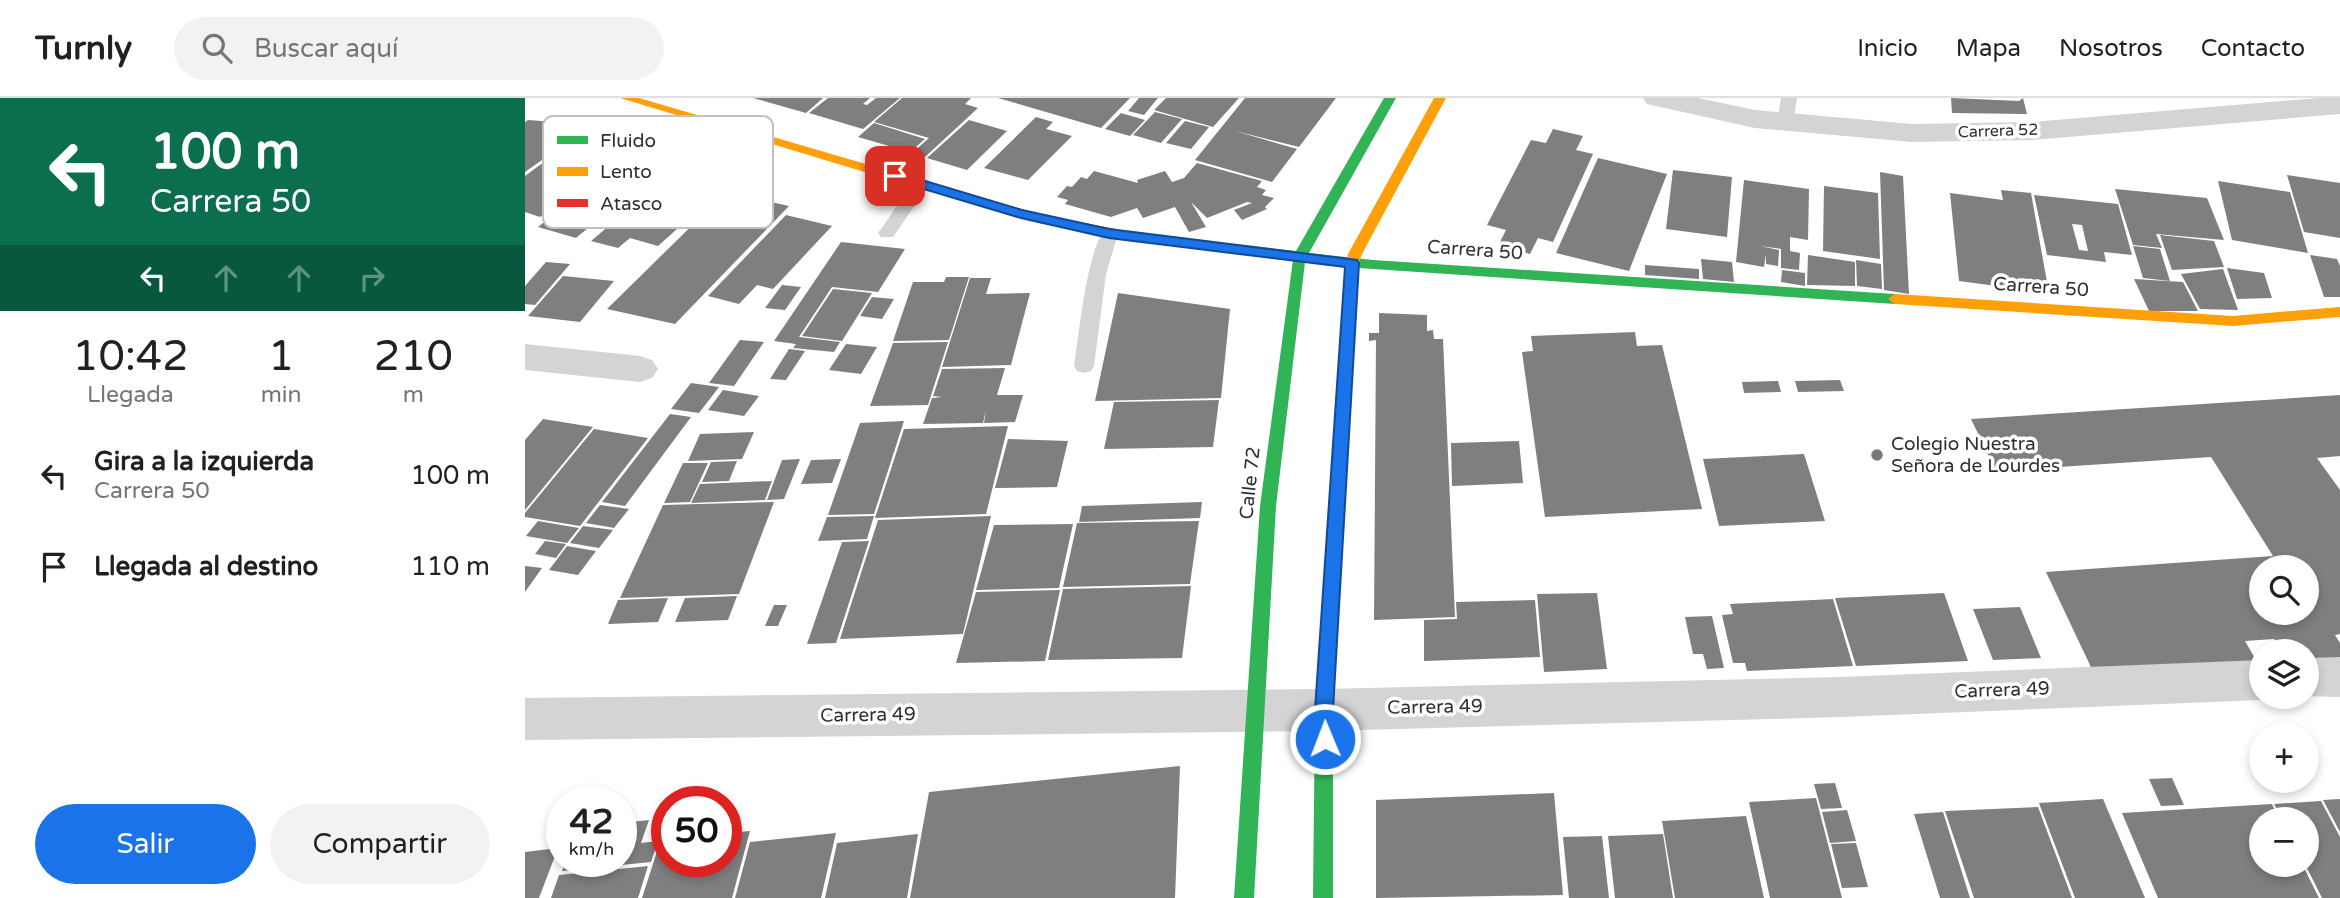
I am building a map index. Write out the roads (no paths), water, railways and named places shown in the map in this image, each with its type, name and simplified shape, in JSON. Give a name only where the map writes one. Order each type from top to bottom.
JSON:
[{"type":"street","name":"Carrera 50","points":[[626,98],[688,116]]},
{"type":"street","name":"Calle 72","points":[[1244,898],[1268,506],[1299,258],[1390,98]]},
{"type":"street","points":[[1323,898],[1324,710],[1352,263],[1440,98]]},
{"type":"street","name":"Carrera 52","points":[[1657,98],[1787,110],[1912,133],[2032,131],[2340,105]]},
{"type":"street","name":"Carrera 50","points":[[773,141],[1021,214],[1109,234],[1299,258],[2233,321],[2340,312]]},
{"type":"street","points":[[525,357],[640,369]]},
{"type":"street","points":[[2319,678],[2340,677]]},
{"type":"street","name":"Carrera 49","points":[[525,719],[1324,710],[1840,697],[2249,680]]},
{"type":"lane","points":[[887,233],[922,184]]},
{"type":"lane","points":[[1084,366],[1097,274],[1109,234]]},
{"type":"place","name":"Colegio Nuestra Señora de Lourdes","points":[[1877,455]]}]
